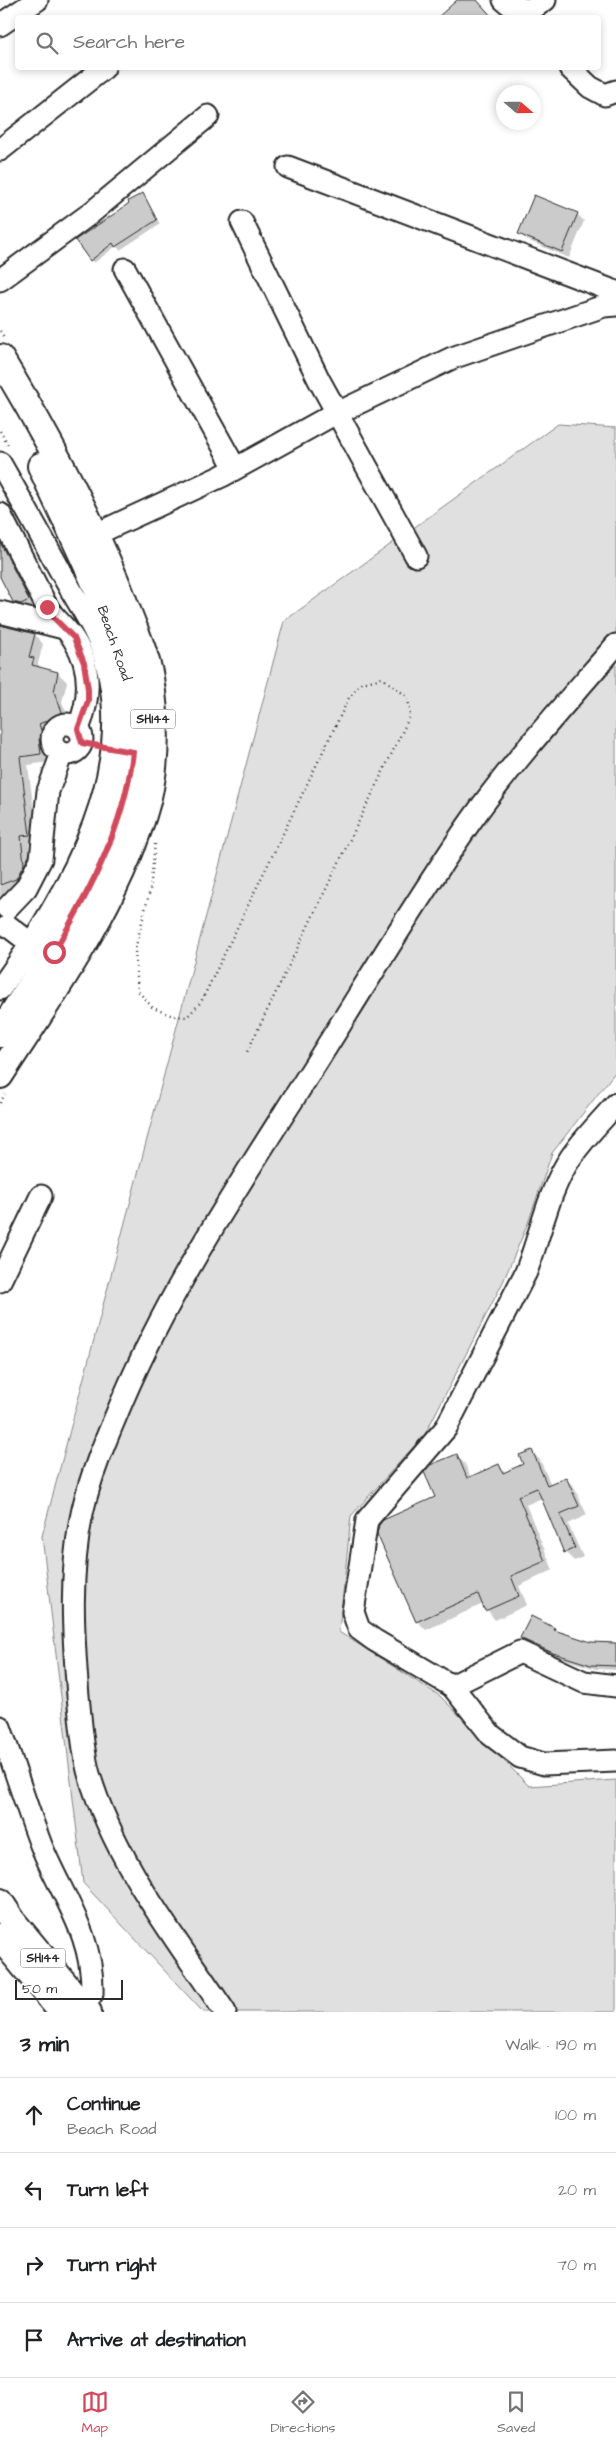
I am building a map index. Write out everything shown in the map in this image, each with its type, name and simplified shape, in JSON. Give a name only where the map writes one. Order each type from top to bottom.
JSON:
[{"type":"main road","name":"SH144","points":[[0,358],[28,404],[94,535],[122,598],[150,676],[154,726],[153,770],[143,814],[125,865],[91,930],[22,1000],[0,1076]]},
{"type":"main road","name":"Beach Road","points":[[0,391],[33,448],[108,618],[130,684],[122,751],[130,781],[112,839],[89,889],[41,951],[22,1000],[0,1034]]},
{"type":"main road","name":"SH144","points":[[0,1902],[77,2009]]},
{"type":"main road","name":"SH144","points":[[0,1937],[77,2009]]},
{"type":"street","points":[[0,25],[37,0]]},
{"type":"street","points":[[505,1],[513,6],[530,10],[545,0]]},
{"type":"street","points":[[505,1],[518,15]]},
{"type":"street","points":[[0,150],[101,70]]},
{"type":"street","points":[[572,70],[590,87],[605,95],[616,91]]},
{"type":"street","points":[[0,280],[91,213],[208,116]]},
{"type":"street","points":[[288,167],[616,292]]},
{"type":"street","points":[[242,222],[319,380],[416,556]]},
{"type":"street","points":[[125,269],[235,468]]},
{"type":"street","points":[[94,535],[235,468],[338,414],[452,358],[604,306],[616,305]]},
{"type":"street","points":[[0,463],[98,639],[110,685],[122,751],[80,736]]},
{"type":"street","points":[[0,514],[47,607],[54,618],[74,638],[80,650],[87,677],[88,701],[76,751],[67,754],[62,753],[48,791],[41,859],[26,888],[4,917],[41,951]]},
{"type":"street","points":[[0,612],[64,628]]},
{"type":"street","points":[[224,2012],[137,1879],[103,1811],[88,1772],[74,1645],[73,1602],[75,1553],[83,1510],[96,1463],[142,1354],[184,1274],[358,994],[472,820],[519,757],[616,645]]},
{"type":"street","points":[[616,1104],[571,1157],[547,1206],[536,1246],[526,1272],[446,1428],[366,1520],[353,1612],[359,1628],[374,1640],[452,1686],[491,1735],[520,1757],[544,1764],[616,1761]]},
{"type":"street","points":[[0,1281],[41,1196]]},
{"type":"street","points":[[452,1686],[520,1652],[584,1682],[616,1686]]},
{"type":"street","points":[[0,1726],[41,1845],[87,1942],[92,1976],[92,1994],[77,2009]]},
{"type":"path","points":[[156,840],[150,890],[135,950],[138,991],[153,1008],[173,1016],[187,1016],[201,1002],[349,698],[362,683],[382,678],[408,698],[410,716],[247,1052]]},
{"type":"shaded area","points":[[558,424],[616,428],[616,1071],[552,1153],[528,1223],[503,1282],[425,1434],[351,1516],[339,1632],[440,1696],[529,1786],[616,1780],[616,2012],[203,2012],[83,1883],[42,1536],[284,621]]},
{"type":"building","points":[[457,0],[477,0],[490,15],[440,15]]},
{"type":"building","points":[[143,193],[157,220],[115,247],[113,243],[90,261],[75,240],[117,212],[129,203],[128,201]]},
{"type":"building","points":[[534,195],[578,213],[562,252],[518,234]]},
{"type":"building","points":[[0,542],[29,600],[21,604],[13,602],[0,577]]},
{"type":"building","points":[[0,625],[35,634],[29,657],[34,658],[32,665],[58,672],[54,692],[63,714],[39,724],[44,739],[39,739],[41,754],[20,757],[30,835],[21,836],[24,864],[16,879],[0,885]]},
{"type":"building","points":[[532,1450],[547,1485],[566,1477],[579,1506],[560,1514],[575,1548],[564,1553],[537,1488],[518,1496],[545,1561],[511,1576],[519,1596],[485,1611],[478,1594],[416,1622],[377,1534],[379,1525],[383,1520],[435,1497],[424,1472],[430,1465],[457,1454],[467,1478],[499,1464],[503,1473],[523,1464],[519,1455]]},
{"type":"building","points":[[531,1616],[555,1628],[554,1630],[591,1642],[616,1643],[616,1666],[591,1665],[553,1653],[520,1638]]},
{"type":"route","points":[[47,607],[54,618],[74,638],[84,663],[87,677],[88,701],[78,729],[81,733],[82,743],[111,750],[133,752],[130,781],[112,839],[89,889],[54,952]]}]
